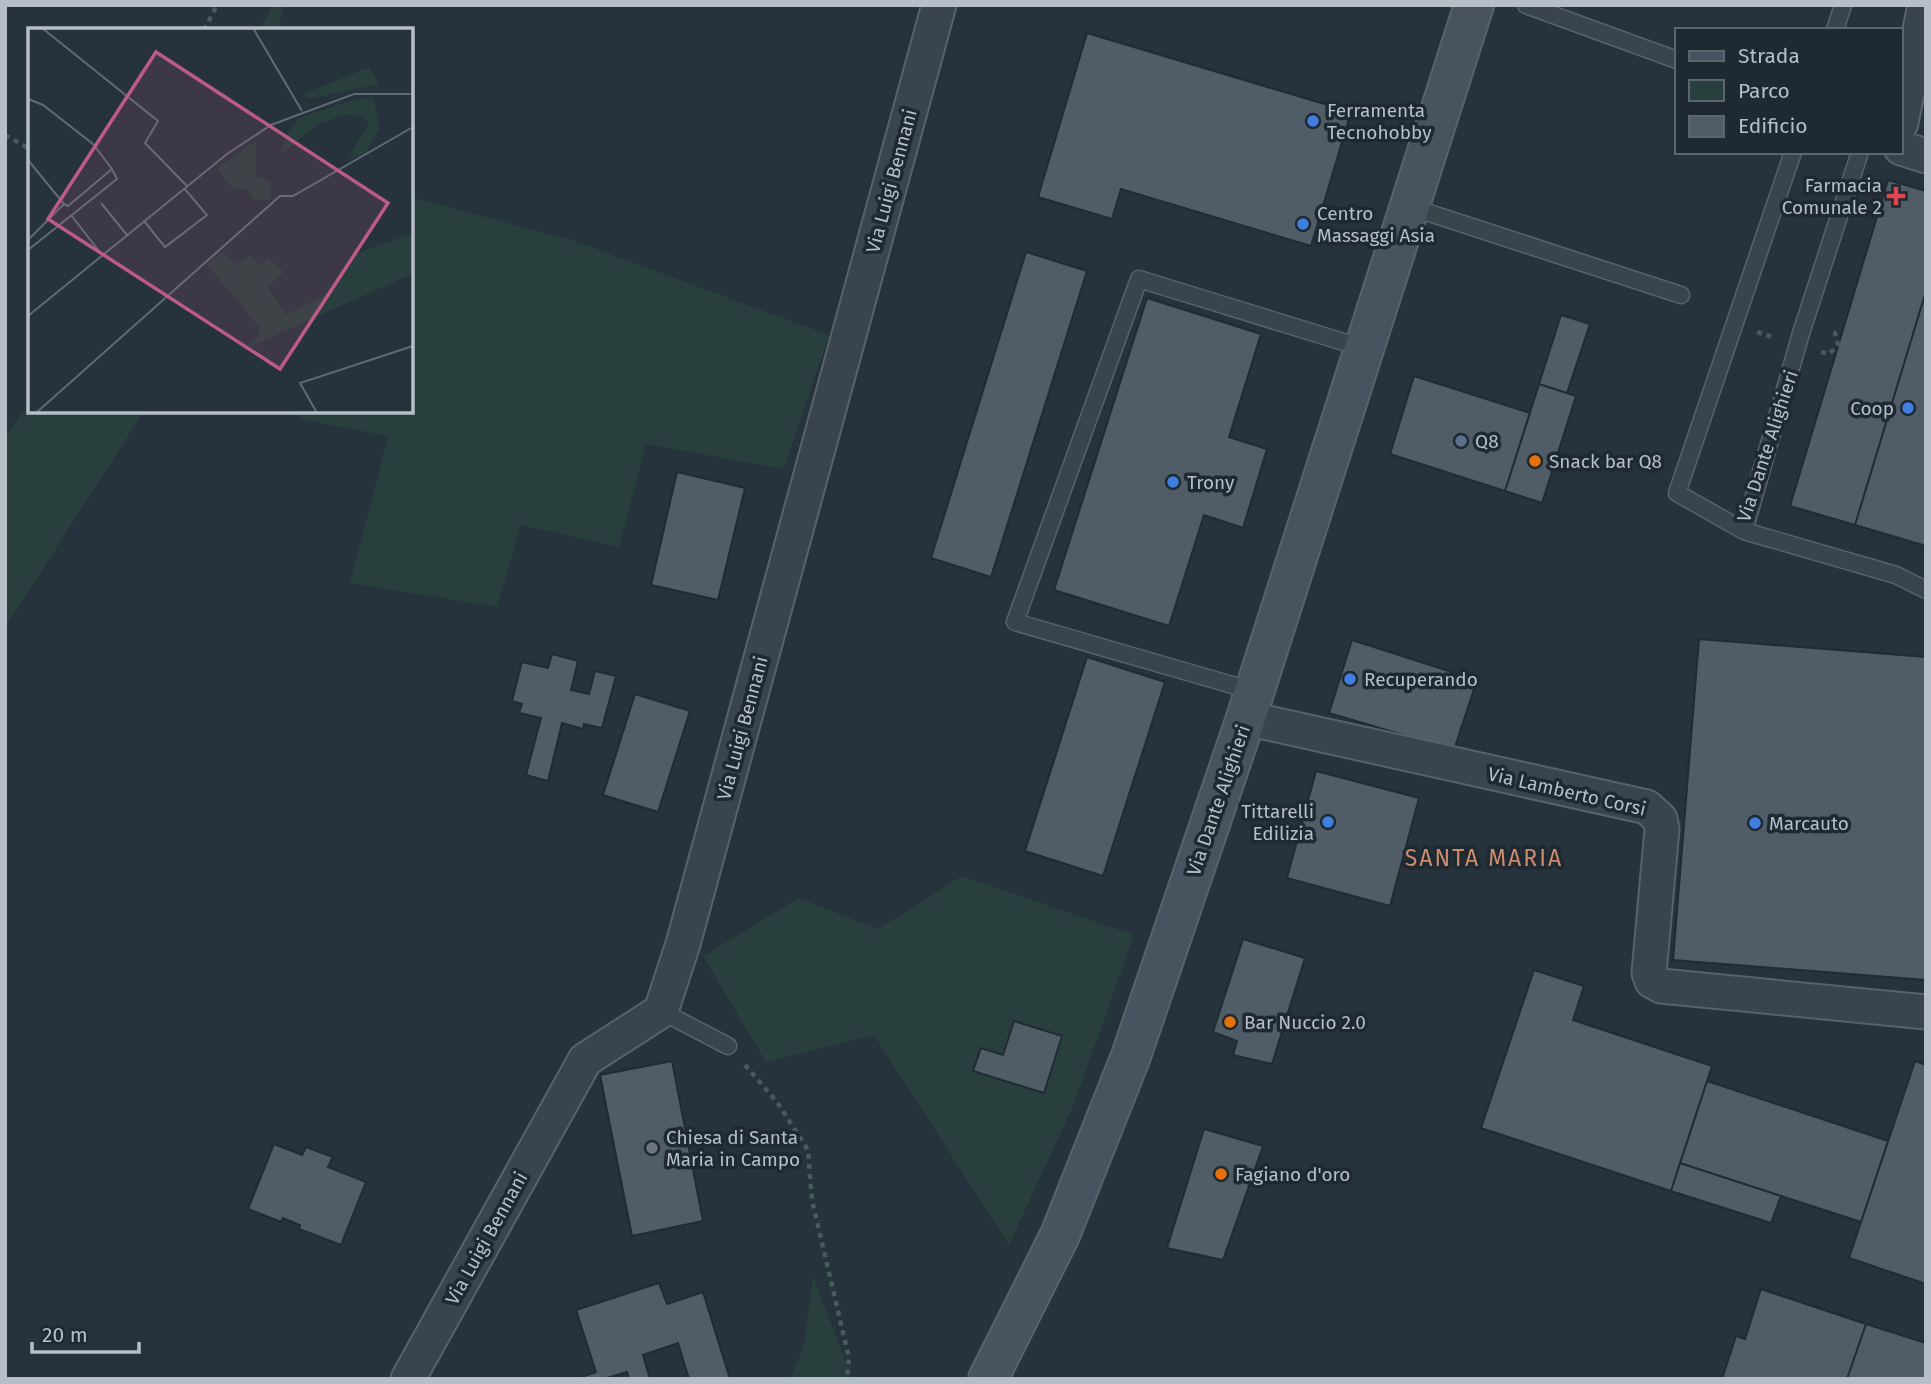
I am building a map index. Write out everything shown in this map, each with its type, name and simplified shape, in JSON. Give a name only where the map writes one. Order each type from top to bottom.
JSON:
[{"type":"main road","name":"Via Dante Alighieri","points":[[988,1379],[1060,1235],[1131,1056],[1250,704],[1474,5]]},
{"type":"street","name":"Via Luigi Bennani","points":[[408,1379],[585,1060],[661,1011],[683,944],[939,5]]},
{"type":"street","points":[[1903,114],[1925,5]]},
{"type":"street","points":[[1903,149],[1926,156]]},
{"type":"street","name":"Via Lamberto Corsi","points":[[1250,704],[1647,807],[1655,812],[1662,829],[1649,973],[1652,981],[1661,986],[1926,1012]]},
{"type":"lane","points":[[1526,5],[1675,59]]},
{"type":"lane","points":[[1836,28],[1843,5]]},
{"type":"lane","name":"Via Dante Alighieri","points":[[1792,154],[1677,493],[1744,530],[1798,345],[1859,154]]},
{"type":"lane","points":[[1408,206],[1681,295]]},
{"type":"lane","points":[[1250,704],[1015,622],[1139,279],[1363,348]]},
{"type":"lane","points":[[1744,530],[1896,575],[1926,590]]},
{"type":"lane","points":[[661,1011],[728,1046]]},
{"type":"path","points":[[205,28],[217,5]]},
{"type":"path","points":[[5,135],[28,148]]},
{"type":"path","points":[[1734,324],[1829,354],[1838,345]]},
{"type":"path","points":[[728,1046],[777,1102],[808,1150],[812,1200],[849,1358],[847,1379]]},
{"type":"green space","points":[[273,5],[284,5],[278,28],[260,28]]},
{"type":"green space","points":[[413,198],[572,240],[829,335],[784,469],[646,444],[619,547],[521,525],[497,607],[350,583],[388,436],[305,420],[294,413],[413,413]]},
{"type":"green space","points":[[28,406],[28,413],[143,413],[5,628],[5,436]]},
{"type":"green space","points":[[962,876],[1134,935],[1074,1104],[1009,1245],[874,1035],[766,1062],[703,956],[799,898],[878,929]]},
{"type":"green space","points":[[813,1275],[852,1379],[790,1379],[804,1345]]},
{"type":"building","points":[[1087,33],[1351,112],[1311,246],[1121,189],[1112,219],[1038,197]]},
{"type":"building","points":[[1888,180],[1926,191],[1926,291],[1855,525],[1790,506]]},
{"type":"building","points":[[1026,252],[1087,271],[991,577],[931,558]]},
{"type":"building","name":"Coop","points":[[1926,291],[1926,546],[1855,525]]},
{"type":"building","name":"Trony","points":[[1147,298],[1261,334],[1229,437],[1267,449],[1243,528],[1204,515],[1169,626],[1054,590]]},
{"type":"building","points":[[1561,315],[1590,324],[1567,393],[1539,384]]},
{"type":"building","points":[[1414,376],[1530,413],[1505,491],[1390,454]]},
{"type":"building","points":[[1539,384],[1576,396],[1542,503],[1505,491]]},
{"type":"building","points":[[677,472],[745,488],[718,600],[651,585]]},
{"type":"building","points":[[1699,639],[1926,657],[1926,980],[1673,960]]},
{"type":"building","points":[[1352,640],[1477,680],[1454,750],[1329,713]]},
{"type":"building","points":[[552,654],[578,661],[571,690],[589,694],[595,671],[616,676],[602,728],[584,724],[583,729],[562,723],[548,781],[526,775],[541,718],[519,713],[522,704],[512,701],[522,662],[548,668]]},
{"type":"building","points":[[1087,657],[1165,682],[1103,876],[1025,851]]},
{"type":"building","points":[[635,694],[690,711],[658,812],[603,795]]},
{"type":"building","points":[[1316,771],[1419,798],[1390,906],[1287,878]]},
{"type":"building","points":[[1243,939],[1305,958],[1272,1064],[1233,1055],[1237,1041],[1213,1032]]},
{"type":"building","points":[[1534,970],[1584,986],[1573,1020],[1712,1066],[1671,1191],[1481,1128]]},
{"type":"building","points":[[1014,1021],[1062,1036],[1044,1093],[973,1071],[981,1048],[1003,1055]]},
{"type":"building","name":"Chiesa di Santa Maria in Campo","points":[[672,1061],[703,1221],[632,1236],[600,1075]]},
{"type":"building","points":[[1915,1061],[1926,1065],[1926,1284],[1849,1258]]},
{"type":"building","points":[[1707,1081],[1888,1141],[1861,1222],[1680,1163]]},
{"type":"building","points":[[1204,1129],[1263,1146],[1223,1260],[1167,1248]]},
{"type":"building","points":[[274,1144],[302,1155],[306,1147],[333,1157],[328,1167],[366,1182],[341,1245],[299,1229],[300,1225],[283,1218],[281,1222],[248,1209]]},
{"type":"building","points":[[1680,1163],[1781,1196],[1771,1223],[1671,1191]]},
{"type":"building","points":[[659,1283],[667,1304],[703,1292],[730,1379],[689,1379],[678,1343],[643,1355],[650,1379],[629,1379],[627,1372],[604,1379],[575,1379],[596,1372],[576,1310]]},
{"type":"building","points":[[1761,1289],[1866,1324],[1847,1379],[1722,1379],[1736,1336],[1745,1339]]},
{"type":"building","points":[[1866,1324],[1926,1343],[1926,1379],[1847,1379]]},
{"type":"place","name":"Ferramenta Tecnohobby","points":[[1313,121]]},
{"type":"place","name":"Farmacia Comunale 2","points":[[1896,196]]},
{"type":"place","name":"Centro Massaggi Asia","points":[[1303,224]]},
{"type":"place","name":"Coop","points":[[1908,408]]},
{"type":"place","name":"Q8","points":[[1461,441]]},
{"type":"place","name":"Snack bar Q8","points":[[1535,461]]},
{"type":"place","name":"Trony","points":[[1173,482]]},
{"type":"place","name":"Recuperando","points":[[1350,679]]},
{"type":"place","name":"Tittarelli Edilizia","points":[[1328,822]]},
{"type":"place","name":"Marcauto","points":[[1755,823]]},
{"type":"place","name":"Bar Nuccio 2.0","points":[[1230,1022]]},
{"type":"place","name":"Chiesa di Santa Maria in Campo","points":[[652,1148]]},
{"type":"place","name":"Fagiano d'oro","points":[[1221,1174]]},
{"type":"district","name":"SANTA MARIA","points":[[1484,858]]}]
